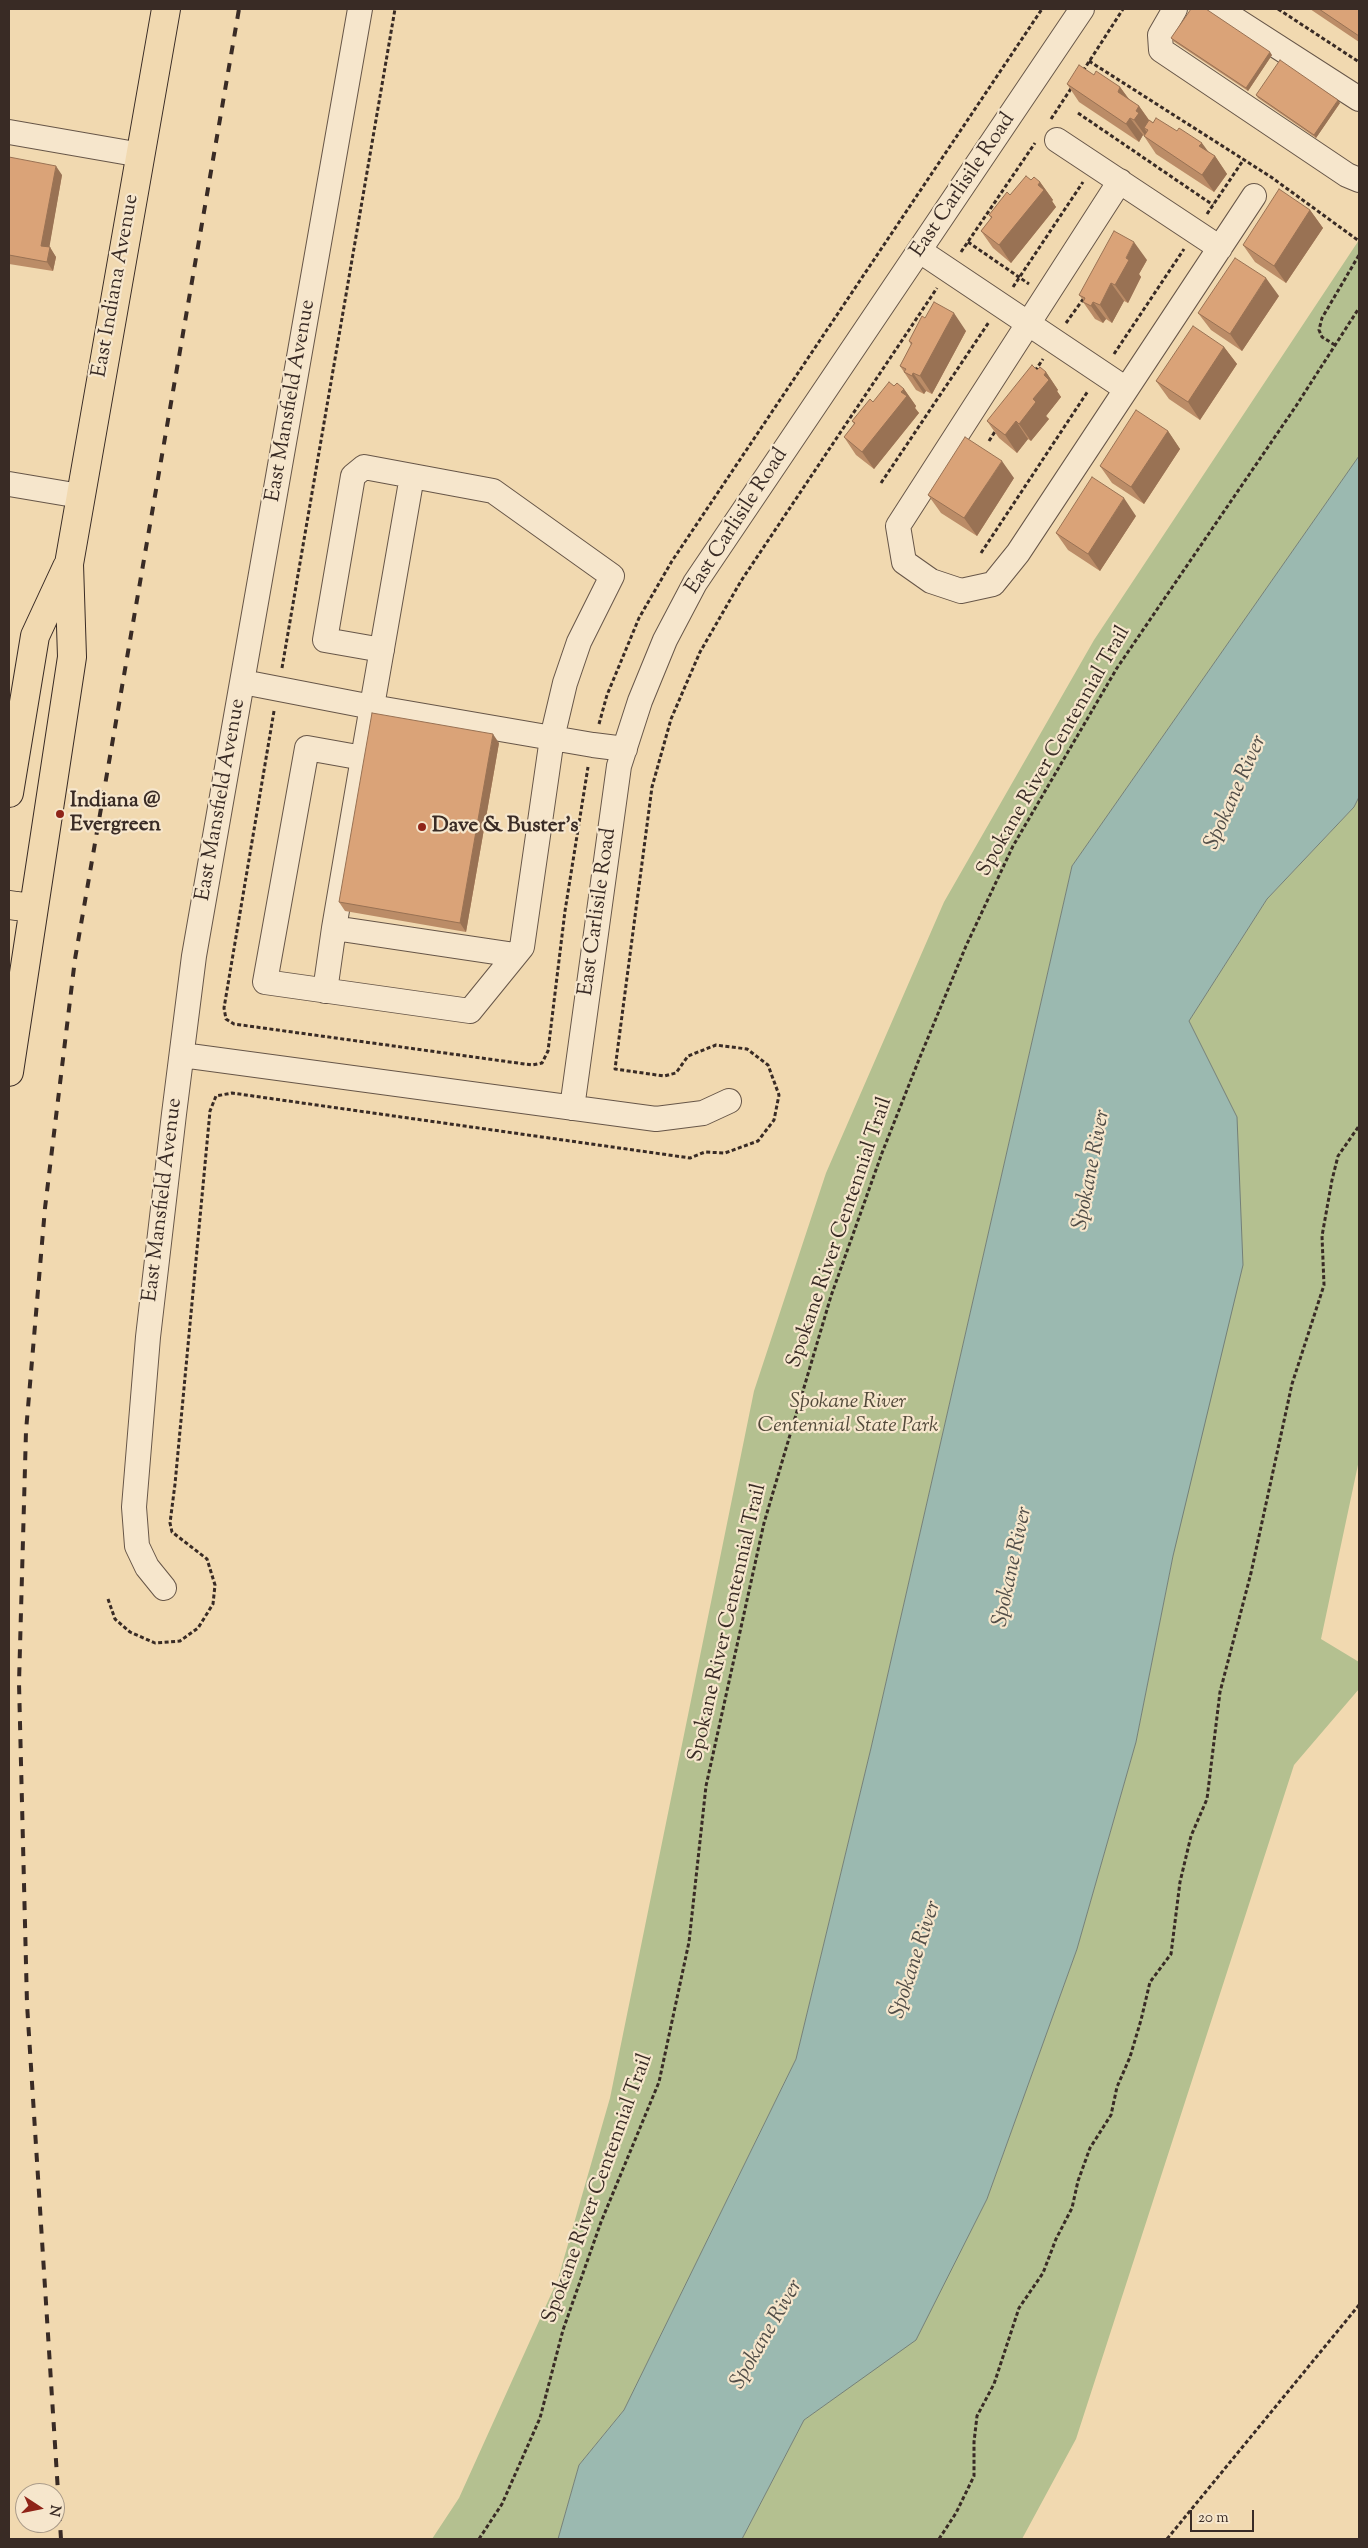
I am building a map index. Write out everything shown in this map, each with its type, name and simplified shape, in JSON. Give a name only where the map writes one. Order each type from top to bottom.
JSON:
[{"type":"main road","name":"East Indiana Avenue","points":[[9,1072],[21,906],[72,657],[69,564],[166,9]]},
{"type":"main road","name":"East Indiana Avenue","points":[[9,793],[34,636],[69,564]]},
{"type":"street","name":"East Mansfield Avenue","points":[[164,1588],[147,1567],[137,1546],[134,1507],[148,1337],[194,956],[360,9]]},
{"type":"street","name":"East Carlisile Road","points":[[572,1108],[619,766],[640,701],[665,640],[695,583],[1082,9]]},
{"type":"street","points":[[1175,9],[1160,35],[1162,50],[1347,175],[1359,180]]},
{"type":"street","points":[[1219,9],[1359,100]]},
{"type":"street","points":[[9,132],[141,154]]},
{"type":"street","points":[[1057,140],[1220,248]]},
{"type":"street","points":[[1120,181],[898,526],[904,562],[931,581],[961,591],[993,584],[1018,553],[1254,196]]},
{"type":"street","points":[[920,251],[1126,389]]},
{"type":"street","points":[[363,758],[308,748],[264,982],[470,1011],[522,948],[552,738],[565,683],[579,642],[612,576],[493,491],[364,467],[353,476],[325,640],[382,650]]},
{"type":"street","points":[[325,990],[412,476]]},
{"type":"street","points":[[9,484],[80,496]]},
{"type":"street","points":[[243,682],[372,707],[625,749]]},
{"type":"street","points":[[334,928],[515,955]]},
{"type":"street","points":[[182,1055],[656,1119],[703,1113],[729,1101]]},
{"type":"path","points":[[395,9],[224,1008],[226,1019],[234,1024],[532,1065],[542,1063],[548,1051],[565,910],[593,745],[607,695],[639,618],[672,561],[1042,9]]},
{"type":"path","points":[[1278,9],[1359,62]]},
{"type":"path","points":[[1089,61],[1244,159],[1359,241]]},
{"type":"path","points":[[1078,113],[1213,206]]},
{"type":"path","points":[[1202,221],[1244,159]]},
{"type":"path","points":[[1008,294],[1087,178]]},
{"type":"path","points":[[968,242],[1034,288]]},
{"type":"path","points":[[1109,361],[1186,246]]},
{"type":"path","points":[[1335,345],[1322,337],[1319,330],[1322,318],[1359,255]]},
{"type":"path","points":[[1062,329],[1089,290]]},
{"type":"path","name":"Spokane River Centennial Trail","points":[[479,2539],[502,2504],[540,2418],[563,2330],[601,2222],[660,2082],[689,1942],[706,1786],[764,1523],[831,1296],[889,1135],[966,946],[1013,846],[1117,668],[1359,308]]},
{"type":"path","points":[[881,483],[992,317]]},
{"type":"path","points":[[1030,378],[1046,355]]},
{"type":"path","points":[[981,553],[1092,386]]},
{"type":"path","points":[[989,441],[999,425]]},
{"type":"path","points":[[939,2539],[956,2514],[974,2476],[974,2442],[977,2416],[994,2384],[1019,2308],[1043,2273],[1056,2239],[1072,2208],[1078,2181],[1090,2148],[1111,2115],[1117,2086],[1130,2056],[1150,1982],[1171,1954],[1180,1882],[1191,1836],[1206,1799],[1220,1692],[1251,1574],[1292,1384],[1324,1285],[1322,1236],[1332,1180],[1338,1156],[1359,1126]]},
{"type":"path","points":[[1167,2539],[1359,2305]]},
{"type":"green space","name":"Spokane River Centennial State Park","points":[[1359,240],[1359,456],[1072,866],[871,1748],[796,2059],[624,2410],[579,2465],[558,2539],[432,2539],[459,2498],[558,2279],[610,2098],[754,1391],[826,1173],[944,902],[1094,640]]},
{"type":"green space","points":[[1359,797],[1359,1460],[1321,1639],[1359,1662],[1359,1689],[1294,1765],[1076,2439],[1022,2539],[742,2539],[804,2420],[916,2339],[987,2199],[1077,1949],[1136,1742],[1173,1556],[1237,1117],[1189,1021],[1267,899],[1354,807]]},
{"type":"water","name":"Spokane River","points":[[1359,456],[1359,797],[1354,807],[1267,899],[1189,1021],[1237,1117],[1243,1265],[1173,1556],[1136,1742],[1077,1949],[987,2199],[916,2340],[804,2420],[742,2539],[558,2539],[579,2465],[624,2410],[796,2059],[871,1748],[1072,866]]},
{"type":"building","points":[[1191,9],[1206,9],[1270,52],[1246,88],[1171,38]]},
{"type":"building","points":[[1319,9],[1359,9],[1359,36]]},
{"type":"building","points":[[1280,60],[1338,100],[1314,135],[1256,95]]},
{"type":"building","points":[[1079,65],[1094,75],[1096,71],[1120,87],[1118,92],[1139,106],[1136,111],[1139,113],[1134,120],[1130,118],[1126,124],[1067,84]]},
{"type":"building","points":[[1156,118],[1177,131],[1179,128],[1202,143],[1199,146],[1215,156],[1202,175],[1144,136],[1148,130],[1144,128],[1149,120],[1153,123]]},
{"type":"building","points":[[9,157],[56,166],[41,246],[50,247],[47,262],[9,255]]},
{"type":"building","points":[[1026,176],[1031,180],[1034,177],[1040,182],[1038,185],[1044,190],[999,245],[981,231],[992,217],[989,215],[1007,192],[1010,195]]},
{"type":"building","points":[[1279,189],[1310,210],[1274,266],[1243,245]]},
{"type":"building","points":[[1114,231],[1134,242],[1126,258],[1129,260],[1115,285],[1111,283],[1100,305],[1093,302],[1091,306],[1083,302],[1085,298],[1079,295]]},
{"type":"building","points":[[1235,258],[1266,278],[1230,334],[1198,313]]},
{"type":"building","points":[[934,302],[954,313],[920,376],[913,373],[912,376],[904,372],[906,369],[900,366],[912,343],[909,341],[922,316],[925,318]]},
{"type":"building","points":[[1193,326],[1224,347],[1188,402],[1156,381]]},
{"type":"building","points":[[1032,365],[1037,370],[1040,367],[1046,372],[1044,375],[1049,380],[1033,399],[1036,402],[1019,424],[1016,421],[1005,435],[987,421]]},
{"type":"building","points":[[889,382],[894,386],[897,383],[904,389],[901,392],[907,396],[862,452],[844,437],[855,423],[852,421],[870,399],[873,402]]},
{"type":"building","points":[[1136,410],[1168,431],[1131,487],[1100,466]]},
{"type":"building","points":[[965,437],[1002,461],[964,518],[928,495]]},
{"type":"building","points":[[1092,477],[1124,498],[1088,554],[1056,533]]},
{"type":"building","name":"Dave & Buster's","points":[[372,713],[493,734],[460,923],[339,902]]},
{"type":"railway","points":[[61,2539],[27,2004],[19,1683],[26,1431],[45,1208],[75,959],[239,9]]},
{"type":"place","name":"Indiana @ Evergreen","points":[[60,814]]},
{"type":"place","name":"Dave & Buster's","points":[[422,827]]}]
